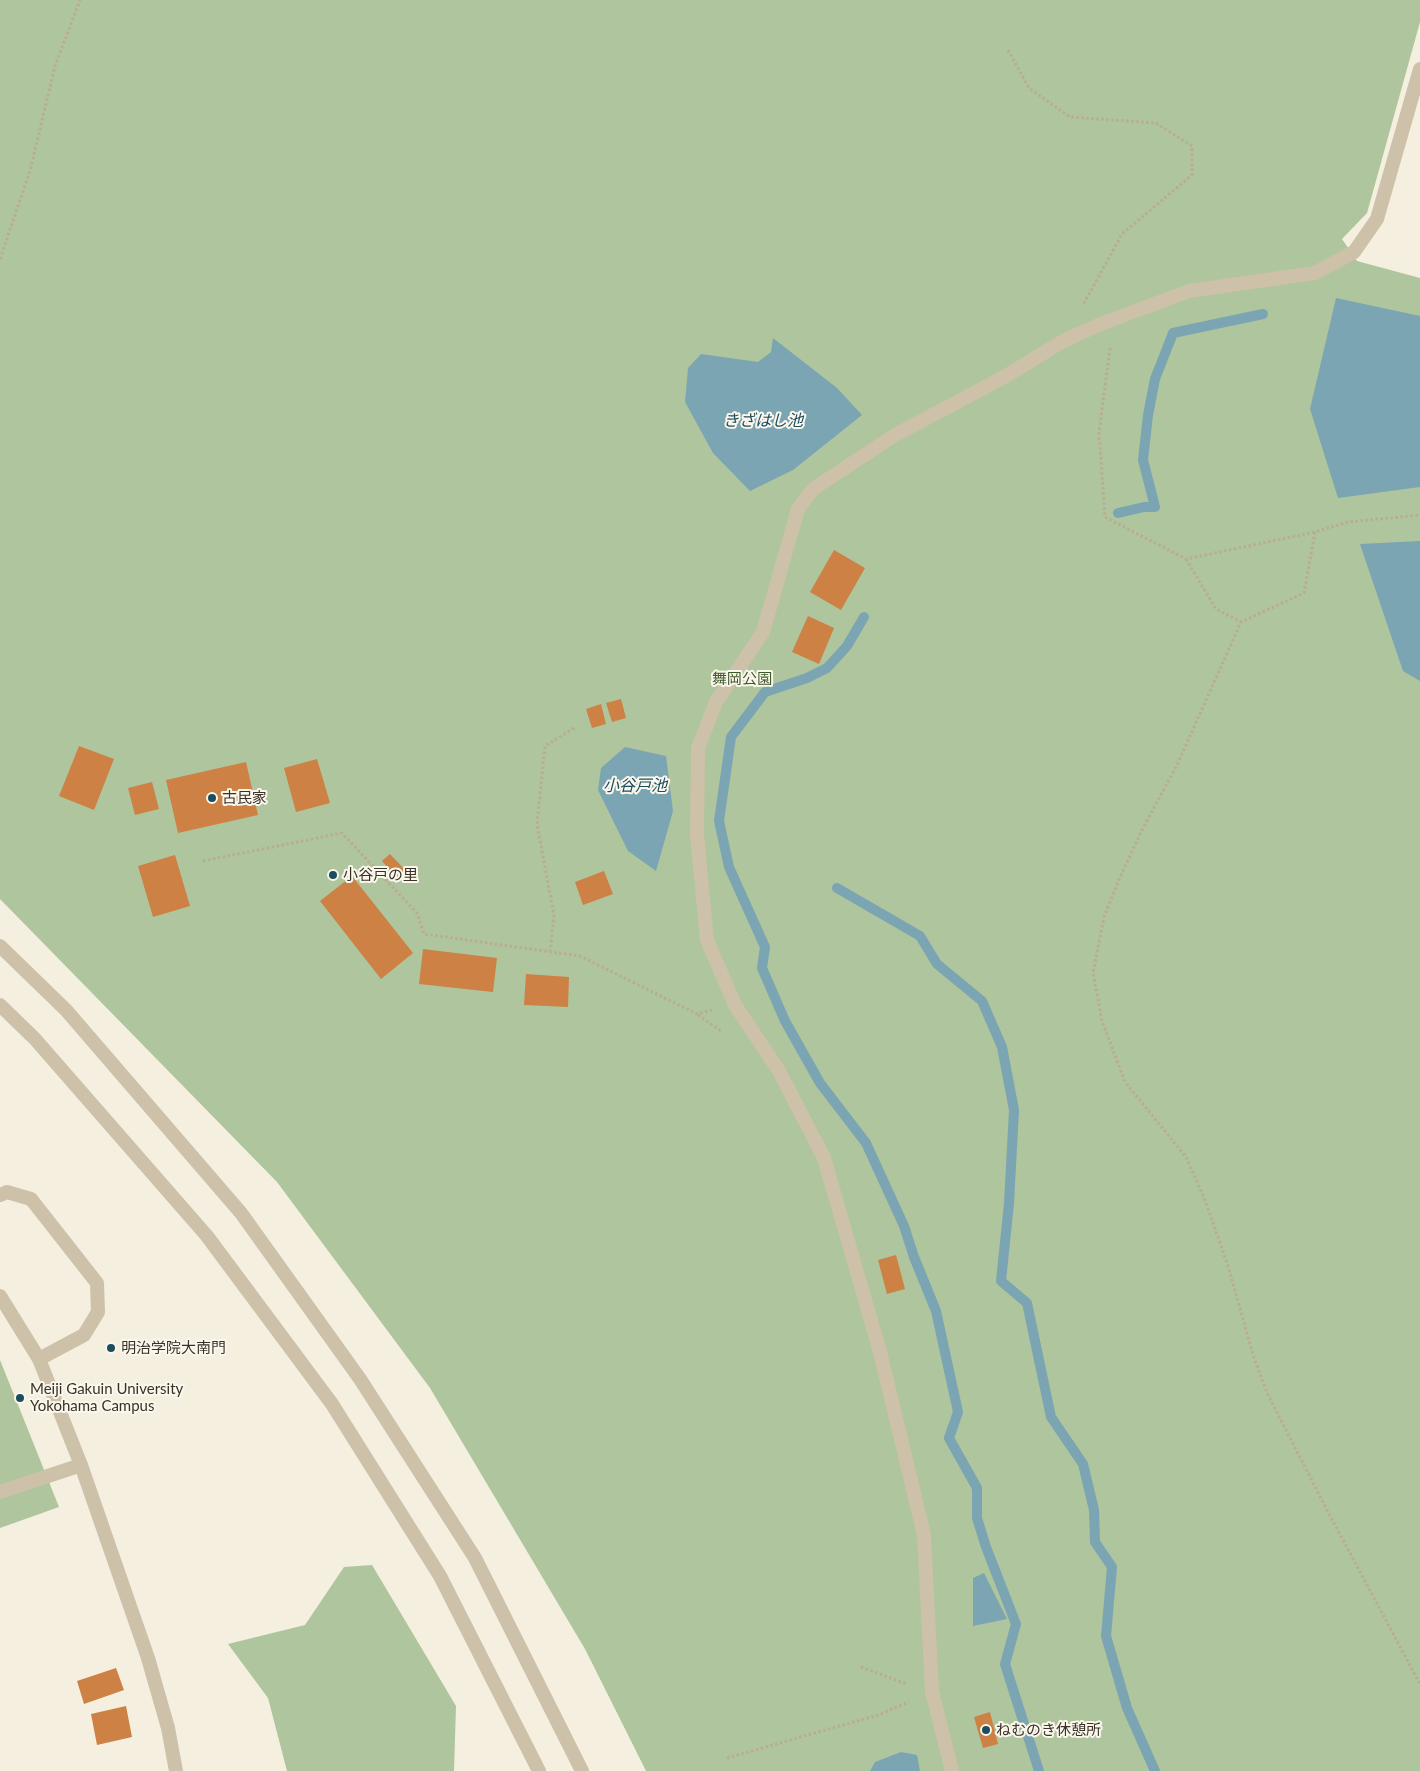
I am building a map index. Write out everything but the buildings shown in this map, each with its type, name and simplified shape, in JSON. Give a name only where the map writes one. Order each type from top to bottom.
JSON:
[{"type":"street","points":[[952,1771],[932,1692],[924,1535],[872,1324],[824,1158],[779,1071],[735,1005],[708,940],[697,835],[698,748],[716,702],[763,632],[798,509],[813,489],[895,436],[1006,376],[1063,341],[1103,323],[1189,291],[1315,273],[1354,252],[1377,219],[1420,69]]},
{"type":"street","points":[[0,946],[66,1010],[241,1213],[360,1379],[475,1558],[582,1771]]},
{"type":"street","points":[[0,1005],[35,1039],[207,1236],[332,1404],[440,1576],[539,1771]]},
{"type":"street","points":[[0,1195],[7,1192],[31,1200],[97,1283],[98,1312],[84,1335],[39,1359]]},
{"type":"street","points":[[0,1296],[39,1359],[81,1465],[148,1658],[168,1728],[176,1771]]},
{"type":"street","points":[[0,1492],[81,1465]]},
{"type":"path","points":[[0,259],[30,171],[56,66],[80,0]]},
{"type":"path","points":[[1008,50],[1029,88],[1070,117],[1156,122],[1192,146],[1192,175],[1122,234],[1063,341]]},
{"type":"path","points":[[1110,347],[1099,433],[1104,517],[1186,559],[1216,609],[1241,622]]},
{"type":"path","points":[[1186,559],[1315,532],[1348,522],[1420,515]]},
{"type":"path","points":[[1315,532],[1304,593],[1241,622],[1177,765],[1143,828],[1120,877],[1104,917],[1093,973],[1102,1021],[1125,1082],[1186,1157],[1205,1200],[1228,1266],[1253,1355],[1268,1395],[1420,1684]]},
{"type":"path","points":[[550,952],[554,915],[538,824],[545,746],[576,726]]},
{"type":"path","points":[[203,861],[342,833],[417,913],[424,934],[580,956],[697,1014],[735,1005]]},
{"type":"path","points":[[860,1668],[932,1692]]},
{"type":"path","points":[[727,1758],[878,1715],[932,1692]]},
{"type":"green space","name":"舞岡公園","points":[[0,0],[1420,0],[1420,22],[1367,213],[1342,239],[1357,261],[1420,278],[1420,1771],[646,1771],[585,1649],[430,1388],[277,1182],[0,899]]},
{"type":"green space","points":[[0,1360],[59,1507],[0,1528]]},
{"type":"green space","points":[[372,1565],[456,1706],[454,1771],[287,1771],[268,1698],[228,1644],[305,1625],[344,1567]]},
{"type":"water","points":[[1336,298],[1420,316],[1420,487],[1338,498],[1310,409]]},
{"type":"water","name":"きざはし池","points":[[773,338],[837,388],[862,415],[793,470],[750,491],[713,453],[685,402],[688,368],[701,354],[758,362],[771,352]]},
{"type":"water","points":[[1420,541],[1420,681],[1403,671],[1360,544]]},
{"type":"water","name":"小谷戸池","points":[[625,747],[666,756],[673,811],[656,871],[628,851],[598,790],[601,768]]},
{"type":"water","points":[[984,1573],[1007,1619],[973,1626],[973,1578]]},
{"type":"water","points":[[901,1752],[917,1755],[920,1771],[870,1771],[875,1762]]},
{"type":"waterway","points":[[1118,513],[1144,507],[1155,507],[1143,460],[1148,415],[1155,379],[1173,333],[1263,314]]},
{"type":"waterway","points":[[864,617],[847,646],[827,668],[807,678],[765,692],[731,737],[719,821],[729,867],[765,947],[762,968],[785,1021],[820,1083],[866,1143],[904,1226],[914,1257],[936,1311],[958,1412],[949,1438],[977,1488],[977,1518],[986,1547],[1016,1624],[1005,1664],[1039,1771]]},
{"type":"waterway","points":[[837,888],[920,936],[937,964],[982,1001],[1002,1047],[1014,1110],[1009,1203],[1001,1281],[1027,1303],[1051,1417],[1083,1464],[1094,1510],[1095,1542],[1112,1567],[1106,1636],[1127,1708],[1155,1771]]},
{"type":"place","name":"古民家","points":[[212,798]]},
{"type":"place","name":"小谷戸の里","points":[[333,875]]},
{"type":"place","name":"明治学院大南門","points":[[111,1348]]},
{"type":"place","name":"Meiji Gakuin University Yokohama Campus","points":[[20,1398]]},
{"type":"place","name":"ねむのき休憩所","points":[[986,1730]]}]
